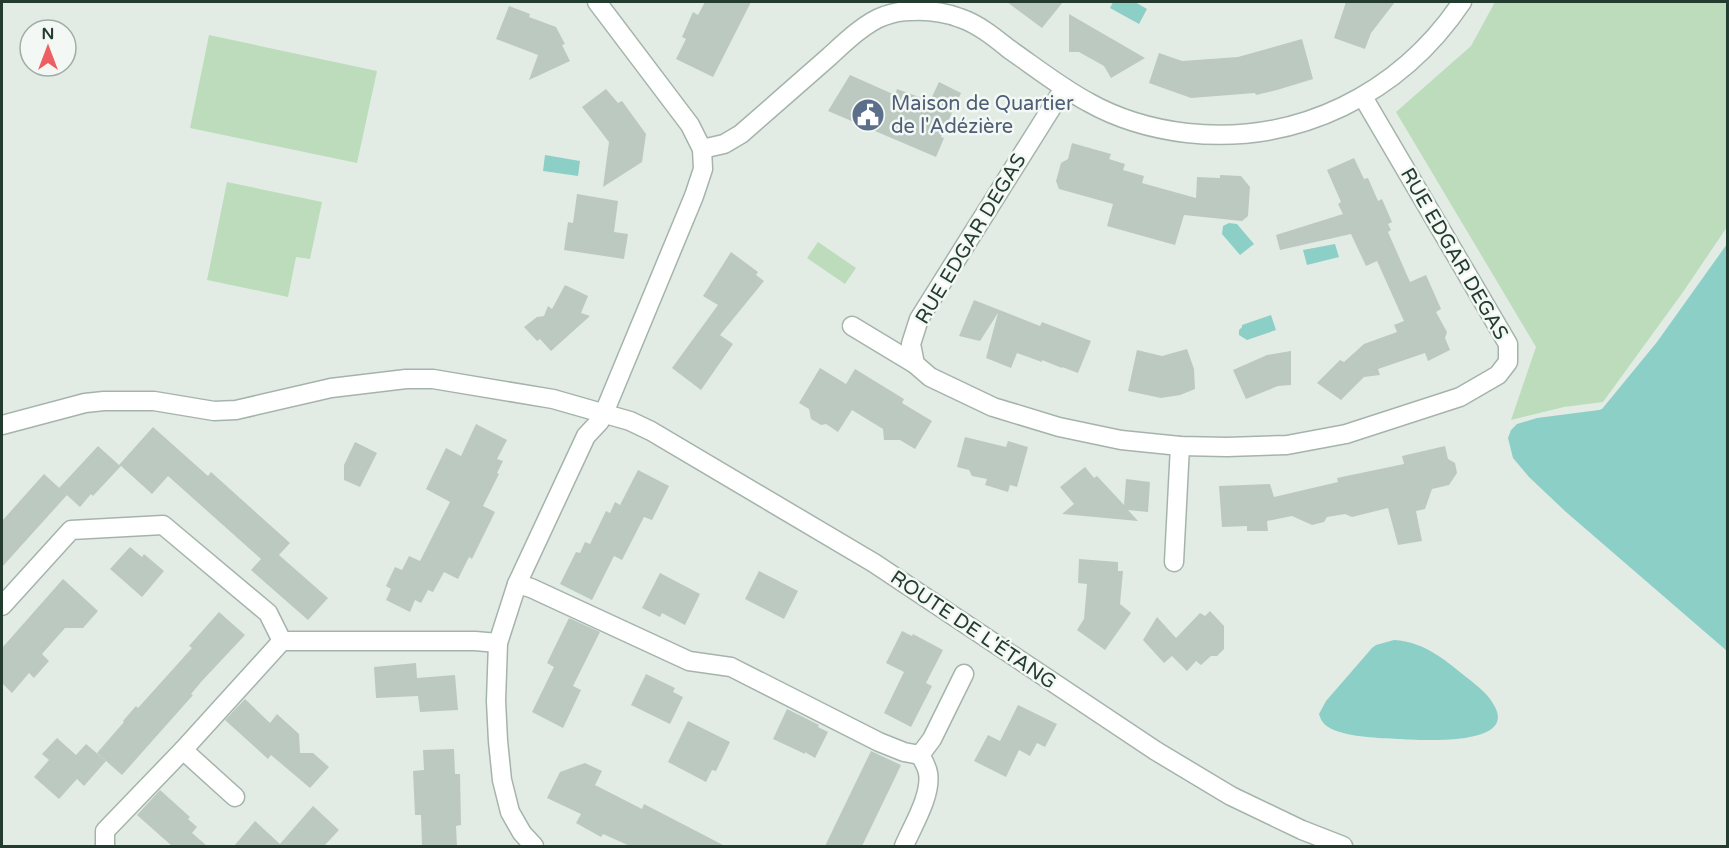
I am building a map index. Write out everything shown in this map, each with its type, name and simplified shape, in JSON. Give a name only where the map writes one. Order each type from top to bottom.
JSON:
[{"type":"street","points":[[534,846],[510,812],[502,780],[496,701],[498,643],[517,584],[586,436],[604,413],[694,196],[703,169],[702,149],[690,124],[597,2]]},
{"type":"street","points":[[702,149],[724,144],[741,134],[856,33],[883,16],[908,6],[961,18],[985,31],[1064,88],[1091,104],[1125,119],[1168,130],[1205,135],[1241,134],[1279,129],[1320,117],[1363,97],[1395,75],[1423,50],[1442,30],[1462,2]]},
{"type":"street","name":"RUE EDGAR DEGAS","points":[[915,364],[911,344],[919,319],[1064,88]]},
{"type":"street","name":"RUE EDGAR DEGAS","points":[[852,326],[915,364],[930,377],[993,407],[1059,427],[1121,440],[1180,446],[1287,445],[1346,434],[1460,397],[1498,375],[1508,362],[1508,344],[1363,97]]},
{"type":"street","name":"ROUTE DE L'ÉTANG","points":[[2,425],[85,403],[154,401],[190,408],[225,411],[331,388],[406,379],[454,381],[553,399],[630,421],[651,431],[874,563],[1136,738],[1222,790],[1302,830],[1342,846]]},
{"type":"street","points":[[1174,562],[1180,446]]},
{"type":"street","points":[[2,606],[71,530],[163,525],[268,613],[282,641]]},
{"type":"street","points":[[517,584],[531,588],[689,661],[731,667],[879,742],[904,753],[920,755]]},
{"type":"street","points":[[105,846],[105,831],[183,750],[282,641],[498,643]]},
{"type":"street","points":[[920,755],[932,739],[964,674]]},
{"type":"street","points":[[183,750],[236,797]]},
{"type":"street","points":[[904,846],[922,805],[927,787],[928,771],[920,755]]},
{"type":"green space","points":[[1495,2],[1728,2],[1727,227],[1603,402],[1564,407],[1511,420],[1536,347],[1396,112],[1471,46]]},
{"type":"green space","points":[[209,35],[377,71],[357,163],[190,128]]},
{"type":"green space","points":[[227,182],[322,202],[310,259],[296,257],[288,297],[207,280]]},
{"type":"green space","points":[[818,242],[856,268],[845,284],[807,258]]},
{"type":"water","points":[[1113,2],[1135,2],[1147,9],[1139,24],[1110,8]]},
{"type":"water","points":[[545,155],[580,161],[578,176],[543,171]]},
{"type":"water","points":[[1229,223],[1237,224],[1254,244],[1240,255],[1222,234],[1223,226]]},
{"type":"water","points":[[1335,244],[1339,257],[1307,265],[1303,250]]},
{"type":"water","points":[[1727,244],[1728,651],[1566,512],[1529,477],[1513,458],[1508,438],[1511,430],[1517,424],[1537,418],[1602,409],[1657,342]]},
{"type":"water","points":[[1271,315],[1276,330],[1247,340],[1239,335],[1242,325]]},
{"type":"water","points":[[1394,640],[1416,644],[1435,654],[1481,689],[1495,707],[1498,720],[1491,729],[1479,735],[1462,738],[1424,740],[1357,736],[1326,726],[1319,714],[1326,701],[1372,648]]},
{"type":"building","points":[[705,2],[751,2],[713,77],[676,59],[686,39],[682,37],[693,12],[698,15]]},
{"type":"building","points":[[1007,2],[1063,2],[1042,28]]},
{"type":"building","points":[[1346,2],[1395,2],[1371,33],[1365,49],[1334,38]]},
{"type":"building","points":[[509,6],[530,14],[529,17],[556,27],[565,44],[562,45],[570,61],[529,80],[538,55],[496,39]]},
{"type":"building","points":[[1069,14],[1145,58],[1111,78],[1104,66],[1079,52],[1069,52]]},
{"type":"building","points":[[1302,39],[1313,79],[1277,90],[1256,95],[1255,93],[1191,98],[1149,83],[1159,53],[1182,61],[1238,57]]},
{"type":"building","name":"Maison de Quartier de l'Adézière","points":[[850,75],[895,95],[897,89],[930,101],[939,82],[961,93],[941,137],[944,138],[936,157],[828,111]]},
{"type":"building","points":[[606,89],[618,103],[622,101],[646,134],[642,162],[603,187],[609,142],[582,107]]},
{"type":"building","points":[[1072,143],[1111,154],[1109,159],[1125,164],[1123,170],[1144,176],[1142,183],[1196,198],[1197,177],[1241,176],[1250,187],[1248,216],[1242,221],[1184,215],[1175,245],[1107,226],[1113,204],[1059,189],[1056,181],[1061,163],[1068,159]]},
{"type":"building","points":[[1354,158],[1364,179],[1368,178],[1378,201],[1382,199],[1392,222],[1388,224],[1391,230],[1388,232],[1410,282],[1426,275],[1441,309],[1436,312],[1447,332],[1445,338],[1450,350],[1428,361],[1425,353],[1378,369],[1380,375],[1364,377],[1341,400],[1317,383],[1340,360],[1344,362],[1364,344],[1397,332],[1394,325],[1404,321],[1377,261],[1366,266],[1351,234],[1280,250],[1276,235],[1343,214],[1338,204],[1341,202],[1327,170]]},
{"type":"building","points":[[577,194],[618,201],[614,232],[628,234],[624,259],[564,250],[568,222],[573,223]]},
{"type":"building","points":[[731,252],[758,272],[756,275],[764,281],[720,335],[733,344],[701,390],[672,368],[718,305],[703,296]]},
{"type":"building","points":[[565,285],[588,296],[581,313],[590,316],[551,351],[540,339],[537,341],[524,327],[537,317],[544,316],[548,306],[552,309]]},
{"type":"building","points":[[974,300],[1040,326],[1042,322],[1091,341],[1078,373],[1017,353],[1011,368],[986,358],[998,313],[980,341],[959,336]]},
{"type":"building","points":[[1187,349],[1194,369],[1195,389],[1180,395],[1161,398],[1128,391],[1137,350],[1162,356]]},
{"type":"building","points":[[1291,351],[1291,385],[1278,386],[1246,399],[1233,370],[1267,355]]},
{"type":"building","points":[[820,368],[846,384],[855,369],[904,399],[902,403],[932,421],[915,449],[900,440],[884,440],[883,429],[852,410],[838,432],[826,424],[821,425],[811,419],[809,409],[799,403]]},
{"type":"building","points":[[476,424],[507,440],[497,459],[503,461],[497,473],[499,474],[483,506],[495,512],[472,559],[469,557],[458,579],[444,572],[433,592],[428,590],[421,603],[415,600],[410,612],[386,600],[391,589],[386,586],[395,567],[402,570],[409,556],[420,561],[450,502],[426,489],[446,448],[461,456]]},
{"type":"building","points":[[153,427],[208,476],[211,472],[290,543],[279,555],[328,598],[308,620],[251,570],[261,559],[168,476],[152,494],[121,466],[80,507],[59,488],[98,446],[119,465]]},
{"type":"building","points":[[965,437],[1006,447],[1008,441],[1028,447],[1017,487],[1010,485],[1008,492],[985,485],[987,479],[972,476],[969,470],[957,467]]},
{"type":"building","points":[[355,442],[377,453],[360,487],[344,480],[344,465]]},
{"type":"building","points":[[1445,446],[1448,459],[1455,463],[1457,473],[1449,485],[1432,489],[1425,509],[1416,511],[1422,541],[1398,545],[1388,508],[1352,517],[1345,514],[1327,517],[1324,522],[1312,525],[1292,516],[1267,521],[1268,531],[1247,531],[1247,526],[1222,527],[1219,486],[1270,484],[1274,497],[1338,482],[1337,478],[1404,464],[1402,456]]},
{"type":"building","points":[[1085,467],[1094,478],[1097,476],[1124,505],[1126,479],[1150,482],[1148,512],[1128,510],[1138,521],[1062,514],[1074,504],[1060,487]]},
{"type":"building","points":[[638,470],[669,486],[652,520],[644,517],[622,560],[614,556],[592,600],[560,584],[576,552],[580,553],[585,542],[590,544],[606,511],[610,513],[615,502],[620,505]]},
{"type":"building","points":[[44,474],[67,495],[2,567],[2,521]]},
{"type":"building","points":[[130,547],[142,557],[144,554],[164,571],[142,597],[110,569]]},
{"type":"building","points":[[1079,559],[1118,562],[1118,571],[1123,571],[1120,604],[1131,613],[1105,650],[1077,630],[1084,619],[1087,584],[1078,583]]},
{"type":"building","points":[[759,571],[798,591],[784,619],[745,599]]},
{"type":"building","points":[[660,573],[700,594],[685,625],[662,613],[660,617],[642,608]]},
{"type":"building","points":[[63,579],[98,611],[83,628],[65,628],[42,654],[49,661],[34,678],[29,673],[12,693],[2,683],[2,648]]},
{"type":"building","points":[[1210,611],[1224,626],[1224,649],[1201,665],[1196,661],[1187,671],[1172,656],[1164,663],[1143,640],[1157,617],[1176,638],[1200,613],[1205,616]]},
{"type":"building","points":[[219,612],[245,635],[201,682],[191,694],[193,695],[122,775],[97,753],[136,706],[138,708],[192,648],[189,646]]},
{"type":"building","points":[[569,618],[600,632],[573,686],[581,690],[563,728],[532,712],[554,667],[547,663]]},
{"type":"building","points":[[902,631],[912,636],[913,634],[943,650],[926,683],[932,686],[911,727],[884,713],[904,672],[886,663]]},
{"type":"building","points":[[416,663],[417,678],[455,675],[458,710],[420,712],[418,696],[376,698],[374,667]]},
{"type":"building","points":[[646,674],[675,688],[673,692],[683,697],[670,724],[631,705]]},
{"type":"building","points":[[245,699],[270,723],[277,714],[299,734],[300,753],[313,753],[329,767],[310,788],[271,755],[268,759],[225,720]]},
{"type":"building","points":[[1018,705],[1057,724],[1045,747],[1037,743],[1030,756],[1019,750],[1006,777],[974,761],[988,735],[1000,741]]},
{"type":"building","points":[[787,709],[828,732],[815,758],[773,739]]},
{"type":"building","points":[[688,721],[730,742],[716,771],[712,770],[706,782],[668,762]]},
{"type":"building","points":[[57,738],[76,755],[86,744],[106,761],[84,786],[77,779],[59,799],[34,777],[49,760],[42,754]]},
{"type":"building","points":[[454,749],[455,774],[460,774],[461,825],[456,826],[457,846],[422,846],[421,815],[415,815],[413,771],[424,770],[423,750]]},
{"type":"building","points":[[871,751],[901,765],[862,846],[825,846]]},
{"type":"building","points":[[585,763],[602,771],[595,785],[642,809],[644,804],[725,846],[630,846],[603,834],[601,837],[576,823],[581,814],[547,798],[560,772]]},
{"type":"building","points":[[160,790],[190,817],[188,819],[197,827],[192,833],[207,846],[172,846],[137,815]]},
{"type":"building","points":[[313,806],[339,830],[324,846],[234,846],[255,821],[280,844]]},
{"type":"place","name":"Maison de Quartier de l'Adézière","points":[[868,115]]}]
